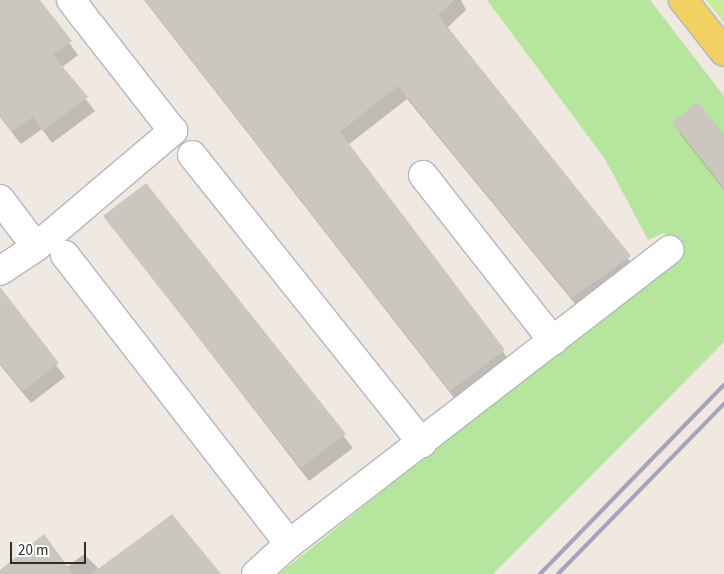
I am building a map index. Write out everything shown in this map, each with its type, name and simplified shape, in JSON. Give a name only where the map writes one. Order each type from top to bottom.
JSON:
[{"type":"main road","points":[[683,0],[724,52]]},
{"type":"lane","points":[[83,15],[422,444]]},
{"type":"lane","points":[[0,270],[53,247],[185,145]]},
{"type":"lane","points":[[423,175],[553,341]]},
{"type":"lane","points":[[0,199],[53,247],[289,544]]},
{"type":"lane","points":[[256,574],[289,544],[422,444],[670,250]]},
{"type":"green space","points":[[487,0],[650,0],[724,96],[724,342],[493,574],[279,574],[678,255],[664,233],[648,240],[605,159]]},
{"type":"green space","points":[[706,0],[724,0],[724,23]]},
{"type":"building","points":[[0,0],[40,0],[72,41],[53,55],[88,97],[43,131],[33,117],[12,132],[0,116]]},
{"type":"building","points":[[145,0],[455,0],[438,15],[631,256],[572,298],[398,86],[340,132],[505,350],[450,391]]},
{"type":"building","points":[[698,102],[724,135],[724,189],[672,122]]},
{"type":"building","points":[[146,183],[346,434],[301,468],[103,216]]},
{"type":"building","points":[[0,287],[59,363],[23,391],[0,363]]},
{"type":"building","points":[[172,514],[221,574],[91,574],[147,533]]},
{"type":"building","points":[[44,534],[73,574],[0,574],[0,570]]},
{"type":"railway","points":[[540,574],[724,385]]},
{"type":"railway","points":[[558,574],[724,404]]}]
